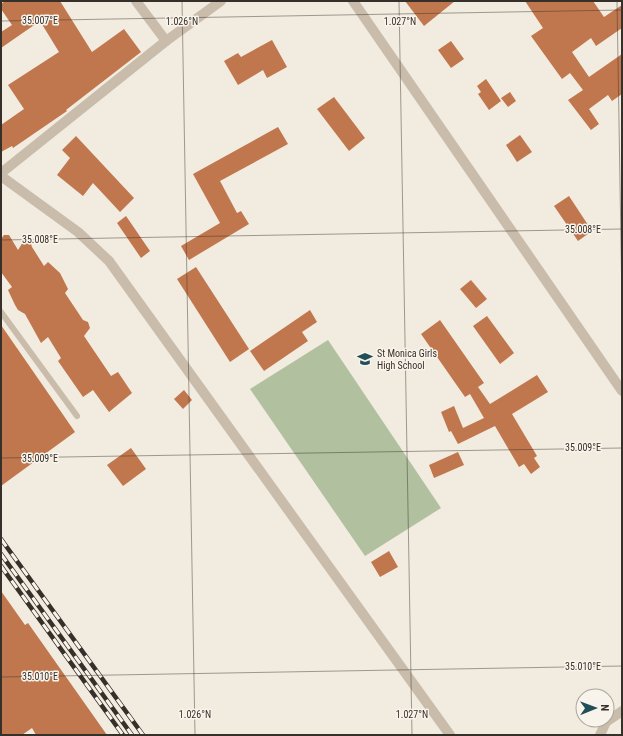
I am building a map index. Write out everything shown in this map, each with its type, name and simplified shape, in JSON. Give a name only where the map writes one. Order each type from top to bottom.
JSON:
[{"type":"street","points":[[136,1],[166,41]]},
{"type":"street","points":[[221,1],[166,41],[1,174],[78,232],[109,260],[450,735]]},
{"type":"street","points":[[353,1],[622,391]]},
{"type":"street","points":[[600,735],[606,722],[622,711]]},
{"type":"lane","points":[[1,312],[77,416]]},
{"type":"green space","points":[[328,340],[441,508],[365,556],[250,389]]},
{"type":"building","points":[[5,1],[60,1],[92,52],[124,29],[141,52],[66,110],[67,111],[13,148],[12,146],[1,152],[1,125],[24,109],[8,85],[59,52],[40,21],[1,48],[1,32],[12,25],[1,9],[1,4]]},
{"type":"building","points":[[405,1],[455,1],[424,26]]},
{"type":"building","points":[[525,1],[593,1],[604,17],[622,5],[622,28],[596,46],[591,38],[572,52],[589,77],[622,54],[622,94],[612,101],[608,95],[589,109],[599,124],[591,130],[568,100],[583,90],[570,73],[562,79],[531,36],[543,28]]},
{"type":"building","points":[[272,40],[287,67],[267,78],[263,70],[238,85],[224,61],[238,53],[241,57]]},
{"type":"building","points":[[451,41],[464,59],[451,68],[438,50]]},
{"type":"building","points":[[486,79],[501,101],[489,110],[478,94],[481,92],[477,86]]},
{"type":"building","points":[[510,92],[516,101],[508,107],[501,98]]},
{"type":"building","points":[[334,97],[365,138],[349,151],[317,109]]},
{"type":"building","points":[[278,127],[288,144],[220,181],[237,213],[241,211],[249,224],[189,260],[181,246],[220,223],[193,174]]},
{"type":"building","points":[[520,135],[532,152],[517,162],[506,145]]},
{"type":"building","points":[[76,136],[134,198],[120,212],[93,183],[83,196],[57,175],[70,158],[62,150]]},
{"type":"building","points":[[569,196],[592,231],[578,241],[554,206]]},
{"type":"building","points":[[126,216],[150,251],[141,258],[117,223]]},
{"type":"building","points":[[28,234],[32,247],[44,266],[48,262],[60,273],[68,289],[65,293],[83,320],[88,322],[90,328],[84,336],[111,376],[118,372],[132,393],[109,412],[93,390],[83,397],[58,361],[61,358],[48,337],[41,343],[25,314],[18,310],[8,290],[12,287],[1,272],[1,239],[4,235],[9,235],[18,250]]},
{"type":"building","points":[[196,267],[249,349],[230,362],[177,279]]},
{"type":"building","points":[[471,280],[487,299],[476,308],[460,289]]},
{"type":"building","points":[[310,310],[317,322],[302,332],[308,341],[264,371],[250,351]]},
{"type":"building","points":[[487,316],[514,353],[500,364],[473,326]]},
{"type":"building","points":[[440,320],[484,383],[478,387],[490,404],[537,375],[548,392],[512,414],[537,456],[534,458],[540,467],[531,474],[524,464],[519,467],[495,426],[458,444],[451,431],[449,432],[441,412],[454,406],[463,428],[484,418],[470,394],[465,397],[421,334]]},
{"type":"building","points":[[1,325],[75,432],[1,486]]},
{"type":"building","points":[[184,390],[192,400],[183,409],[174,399]]},
{"type":"building","points":[[131,448],[146,469],[123,486],[107,465]]},
{"type":"building","points":[[458,452],[464,465],[434,478],[429,465]]},
{"type":"building","points":[[389,551],[398,567],[380,577],[371,562]]},
{"type":"building","points":[[1,591],[25,625],[28,623],[107,735],[36,735],[32,728],[22,735],[1,735]]},
{"type":"railway","points":[[1,539],[143,735]]},
{"type":"railway","points":[[1,554],[132,735]]},
{"type":"railway","points":[[1,566],[123,735]]},
{"type":"place","name":"St Monica Girls High School","points":[[365,359]]}]
